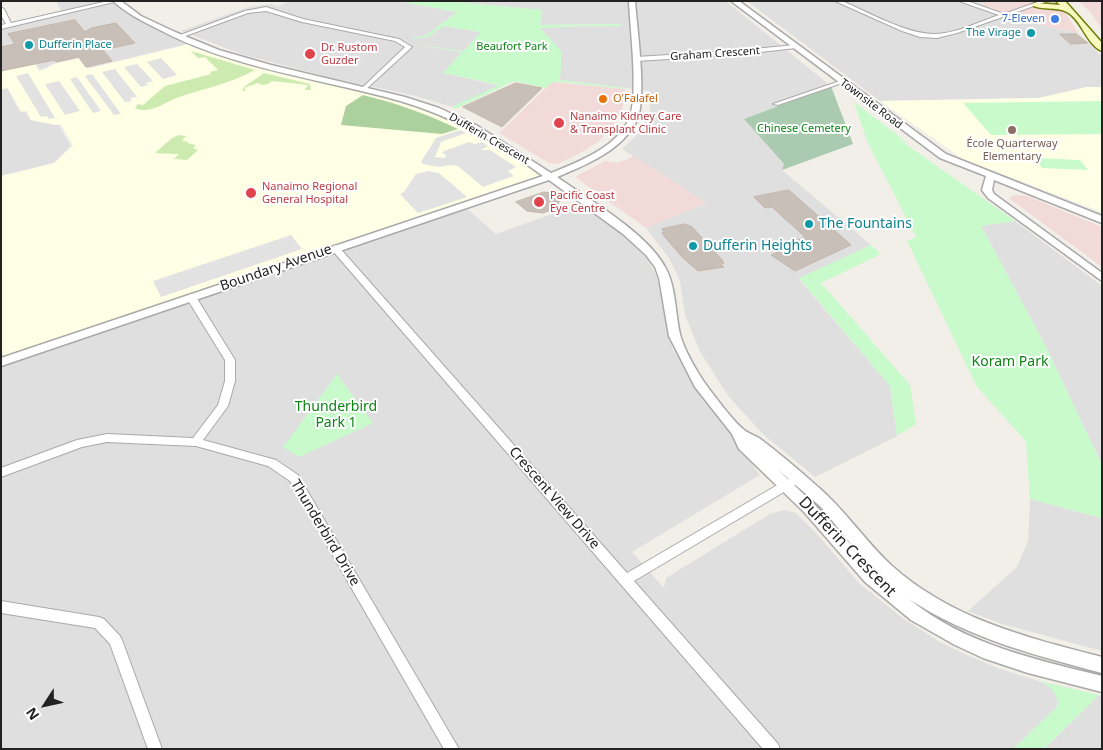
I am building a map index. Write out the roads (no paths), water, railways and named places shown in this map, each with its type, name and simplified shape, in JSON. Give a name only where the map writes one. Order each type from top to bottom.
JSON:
[{"type":"main road","points":[[1060,1],[1072,11],[1087,33],[1102,48]]},
{"type":"main road","points":[[1070,1],[1081,10],[1102,37]]},
{"type":"main road","points":[[1036,4],[1056,6],[1072,11]]},
{"type":"street","points":[[1,27],[116,1]]},
{"type":"street","name":"Dufferin Crescent","points":[[116,1],[139,17],[178,37],[216,52],[268,67],[421,104],[460,120],[551,176],[631,236],[653,257],[664,278],[671,322],[686,361],[707,395],[737,431],[744,445],[792,482],[826,503],[875,560],[913,592],[944,612],[980,630],[1016,643],[1102,665]]},
{"type":"street","name":"Boundary Avenue","points":[[1,362],[551,176],[600,153],[628,129],[638,104],[632,1]]},
{"type":"street","name":"Townsite Road","points":[[734,1],[943,156],[990,177],[1102,220]]},
{"type":"street","points":[[837,1],[904,30],[920,35],[937,36],[1046,1]]},
{"type":"street","points":[[961,1],[1003,15]]},
{"type":"street","points":[[1,9],[9,25]]},
{"type":"street","points":[[178,37],[246,12],[266,9],[320,24],[397,40],[410,47],[364,89]]},
{"type":"street","name":"Graham Crescent","points":[[636,58],[734,53],[794,47]]},
{"type":"street","points":[[776,104],[842,82]]},
{"type":"street","points":[[990,177],[987,190],[991,196],[1102,278]]},
{"type":"street","points":[[999,201],[1008,183]]},
{"type":"street","name":"Crescent View Drive","points":[[335,248],[773,749]]},
{"type":"street","points":[[191,297],[230,360],[230,381],[223,406],[196,442]]},
{"type":"street","name":"Thunderbird Drive","points":[[1,473],[81,443],[107,438],[196,442],[272,463],[294,478],[452,749]]},
{"type":"street","name":"Dufferin Crescent","points":[[625,580],[792,482]]},
{"type":"street","name":"Dufferin Crescent","points":[[792,482],[871,578],[918,615],[961,640],[983,650],[1028,665],[1102,684]]},
{"type":"street","points":[[1,607],[99,622],[115,640],[155,749]]},
{"type":"place","name":"7-Eleven","points":[[1055,19]]},
{"type":"place","name":"The Virage","points":[[1031,33]]},
{"type":"place","name":"Dufferin Place","points":[[29,45]]},
{"type":"place","name":"Dr. Rustom Guzder","points":[[310,54]]},
{"type":"place","name":"O'Falafel","points":[[603,99]]},
{"type":"place","name":"Nanaimo Kidney Care & Transplant Clinic","points":[[559,123]]},
{"type":"place","name":"École Quarterway Elementary","points":[[1012,130]]},
{"type":"place","name":"Nanaimo Regional General Hospital","points":[[251,193]]},
{"type":"place","name":"Pacific Coast Eye Centre","points":[[539,202]]},
{"type":"place","name":"The Fountains","points":[[809,224]]},
{"type":"place","name":"Dufferin Heights","points":[[693,246]]},
{"type":"park label","name":"Beaufort Park","points":[[512,47]]},
{"type":"park label","name":"Chinese Cemetery","points":[[804,129]]},
{"type":"park label","name":"Koram Park","points":[[1010,362]]},
{"type":"park label","name":"Thunderbird Park 1","points":[[336,416]]}]
